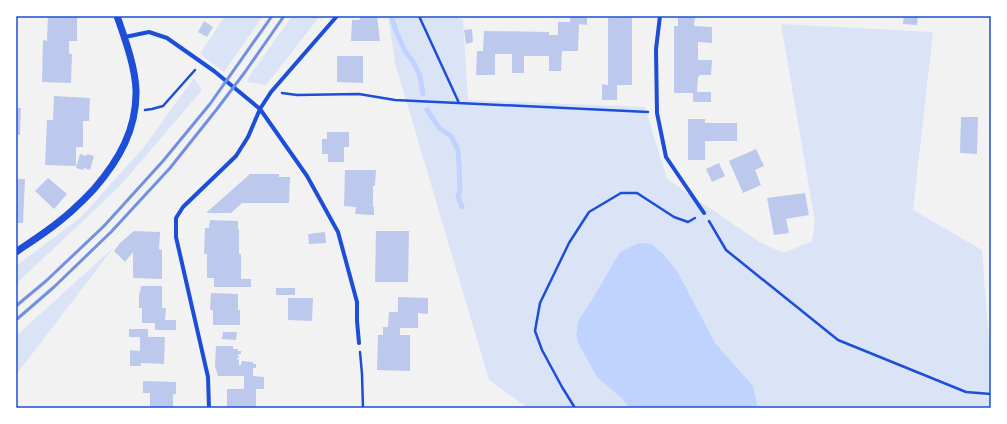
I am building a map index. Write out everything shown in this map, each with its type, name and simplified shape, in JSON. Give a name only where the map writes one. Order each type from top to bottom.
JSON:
[{"type":"street","points":[[16,252],[80,204],[102,180],[114,164],[123,148],[130,129],[136,90],[133,69],[125,37],[117,16]]},
{"type":"street","points":[[209,408],[208,377],[176,237],[176,218],[183,207],[236,156],[248,137],[260,109],[271,92],[337,16]]},
{"type":"street","points":[[660,16],[656,49],[657,113],[666,158],[704,214]]},
{"type":"street","points":[[125,37],[149,32],[167,38],[202,63],[260,109],[307,176],[338,232],[357,302],[357,321],[360,344]]},
{"type":"path","points":[[419,16],[459,103]]},
{"type":"path","points":[[134,110],[152,109],[163,106],[202,63]]},
{"type":"path","points":[[271,92],[297,94],[359,94],[395,100],[657,113]]},
{"type":"path","points":[[575,408],[542,350],[535,331],[540,303],[569,243],[589,212],[621,193],[637,193],[674,217],[688,222],[704,214],[726,250],[838,340],[966,392],[991,394]]},
{"type":"path","points":[[360,344],[363,408]]},
{"type":"shaded area","points":[[225,16],[263,16],[224,72],[200,54]]},
{"type":"shaded area","points":[[292,16],[320,16],[266,85],[247,82],[250,75]]},
{"type":"shaded area","points":[[388,16],[456,16],[463,20],[468,100],[645,107],[667,179],[761,243],[784,253],[812,241],[815,222],[781,24],[933,32],[913,210],[982,250],[991,366],[991,408],[758,408],[753,386],[715,343],[702,320],[593,298],[578,321],[576,336],[580,347],[597,377],[630,408],[528,408],[489,380],[395,63]]},
{"type":"shaded area","points":[[194,78],[202,90],[118,188],[16,284],[16,266],[80,218],[144,147]]},
{"type":"shaded area","points":[[114,247],[16,375],[16,336]]},
{"type":"water","points":[[639,243],[651,244],[662,253],[677,271],[715,343],[753,386],[758,408],[630,408],[597,377],[580,347],[576,336],[578,321],[620,252]]},
{"type":"building","points":[[48,16],[77,16],[77,41],[69,41],[69,54],[72,54],[71,83],[42,82],[43,40],[47,41]]},
{"type":"building","points":[[362,16],[377,16],[380,41],[351,41],[352,20],[359,20]]},
{"type":"building","points":[[570,16],[587,16],[587,25],[579,24],[578,51],[562,51],[561,71],[549,71],[549,56],[524,56],[524,73],[512,73],[512,54],[495,54],[495,75],[476,75],[477,51],[483,51],[484,31],[549,32],[549,35],[558,35],[558,22],[570,22]]},
{"type":"building","points":[[639,16],[639,18],[632,17],[632,85],[617,85],[617,100],[602,100],[602,84],[608,85],[608,18]]},
{"type":"building","points":[[904,16],[918,16],[917,25],[903,24]]},
{"type":"building","points":[[678,17],[695,17],[694,26],[712,27],[712,43],[698,42],[698,60],[712,60],[711,75],[699,75],[698,77],[697,92],[711,92],[711,102],[693,102],[693,93],[674,93],[674,26],[678,26]]},
{"type":"building","points":[[204,21],[213,27],[207,37],[198,32]]},
{"type":"building","points":[[472,29],[473,42],[466,44],[464,30]]},
{"type":"building","points":[[337,56],[363,56],[363,83],[337,82]]},
{"type":"building","points":[[54,96],[90,98],[89,121],[83,121],[83,147],[76,147],[76,166],[45,165],[47,120],[53,120]]},
{"type":"building","points":[[16,108],[21,108],[20,135],[16,135]]},
{"type":"building","points":[[961,117],[978,117],[977,154],[960,153]]},
{"type":"building","points":[[688,119],[705,119],[705,123],[737,123],[737,141],[705,141],[705,160],[688,160]]},
{"type":"building","points":[[327,132],[349,132],[349,147],[344,147],[344,162],[328,162],[328,154],[322,154],[322,139],[327,139]]},
{"type":"building","points":[[756,149],[764,166],[755,170],[761,185],[743,193],[729,161]]},
{"type":"building","points":[[80,154],[94,156],[90,170],[76,168]]},
{"type":"building","points":[[719,163],[725,176],[712,182],[706,169]]},
{"type":"building","points":[[345,170],[376,170],[375,186],[373,186],[374,215],[355,214],[356,207],[344,206]]},
{"type":"building","points":[[250,174],[279,174],[279,177],[290,177],[289,203],[242,203],[231,213],[206,213]]},
{"type":"building","points":[[48,178],[67,194],[54,209],[35,191]]},
{"type":"building","points":[[16,179],[25,179],[23,223],[16,223]]},
{"type":"building","points":[[805,193],[809,215],[786,219],[789,233],[774,235],[767,198]]},
{"type":"building","points":[[210,220],[238,221],[239,254],[241,254],[241,279],[251,279],[251,287],[214,287],[214,278],[207,278],[207,254],[204,254],[205,228],[209,228]]},
{"type":"building","points":[[134,231],[160,232],[159,249],[162,250],[162,279],[133,278],[133,252],[125,262],[114,251],[120,243]]},
{"type":"building","points":[[376,231],[409,231],[408,282],[375,282]]},
{"type":"building","points":[[325,232],[326,243],[309,244],[308,234]]},
{"type":"building","points":[[141,286],[162,286],[162,308],[166,308],[165,320],[176,320],[176,330],[155,330],[155,323],[142,323],[142,308],[139,308],[139,293]]},
{"type":"building","points":[[276,288],[295,288],[295,295],[276,295]]},
{"type":"building","points":[[211,293],[238,294],[240,325],[213,325],[213,310],[210,310]]},
{"type":"building","points":[[398,297],[428,298],[428,314],[418,313],[418,328],[400,328],[400,335],[410,335],[410,371],[377,370],[378,335],[383,335],[383,327],[388,327],[389,312],[398,312]]},
{"type":"building","points":[[288,298],[313,298],[312,321],[288,320]]},
{"type":"building","points":[[129,329],[148,329],[148,337],[165,337],[164,364],[141,363],[141,366],[130,366],[130,350],[140,351],[140,337],[129,337]]},
{"type":"building","points":[[223,332],[237,332],[236,340],[222,339]]},
{"type":"building","points":[[216,346],[233,346],[233,349],[238,349],[238,351],[241,351],[241,354],[238,354],[239,358],[237,358],[237,360],[239,359],[239,365],[241,365],[242,361],[253,362],[253,364],[256,364],[256,368],[253,368],[253,376],[264,377],[264,389],[256,389],[256,408],[227,408],[227,389],[244,389],[244,376],[218,376],[215,366]]},
{"type":"building","points":[[143,381],[176,382],[176,394],[173,394],[173,408],[150,408],[150,393],[143,393]]},
{"type":"waterway","points":[[391,16],[405,51],[414,63],[420,76],[423,94]]},
{"type":"waterway","points":[[427,110],[440,129],[451,136],[458,150],[460,189],[458,197],[462,207]]},
{"type":"railway","points":[[16,306],[46,281],[104,226],[163,161],[210,104],[272,16]]},
{"type":"railway","points":[[16,320],[54,287],[111,232],[170,168],[245,72],[284,16]]}]
